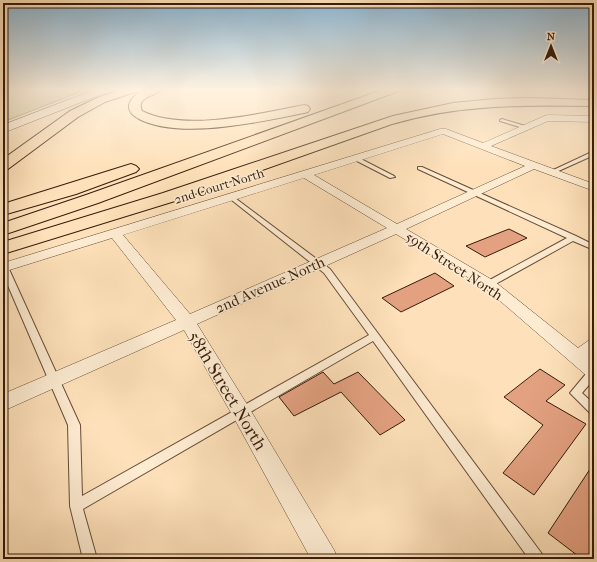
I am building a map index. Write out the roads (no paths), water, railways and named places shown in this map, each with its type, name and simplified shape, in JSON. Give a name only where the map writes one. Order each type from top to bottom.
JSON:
[{"type":"highway","points":[[3,166],[71,116]]},
{"type":"highway","points":[[141,116],[162,122],[181,124],[230,122],[262,116]]},
{"type":"highway","points":[[176,154],[284,116]]},
{"type":"highway","points":[[3,229],[92,199],[319,116]]},
{"type":"highway","points":[[3,248],[169,197],[388,120],[404,116]]},
{"type":"highway","points":[[363,129],[420,116]]},
{"type":"highway","points":[[3,210],[70,190],[146,164]]},
{"type":"street","points":[[3,129],[36,116]]},
{"type":"street","points":[[483,146],[523,127],[547,118],[594,119]]},
{"type":"street","name":"2nd Court North","points":[[4,267],[443,130],[483,146]]},
{"type":"street","points":[[483,146],[594,188]]},
{"type":"street","name":"2nd Avenue North","points":[[3,403],[319,264],[535,165]]},
{"type":"street","name":"59th Street North","points":[[305,174],[489,284],[578,357],[594,372]]},
{"type":"street","name":"58th Street North","points":[[115,233],[187,322],[241,412],[325,559]]},
{"type":"street","points":[[578,357],[594,345]]},
{"type":"lane","points":[[502,120],[523,127]]},
{"type":"lane","points":[[552,172],[594,153]]},
{"type":"lane","points":[[354,158],[392,177]]},
{"type":"lane","points":[[420,168],[594,248]]},
{"type":"lane","points":[[231,196],[327,271],[537,559]]},
{"type":"lane","points":[[489,284],[573,238]]},
{"type":"lane","points":[[4,267],[74,425],[76,506],[90,559]]},
{"type":"lane","points":[[76,506],[375,336]]},
{"type":"lane","points":[[594,372],[575,393],[594,410]]}]
